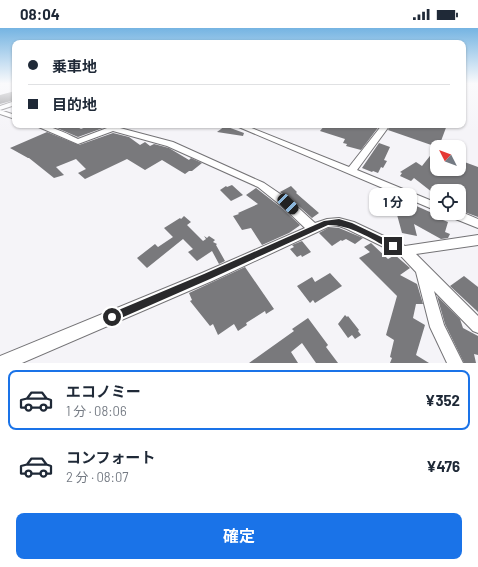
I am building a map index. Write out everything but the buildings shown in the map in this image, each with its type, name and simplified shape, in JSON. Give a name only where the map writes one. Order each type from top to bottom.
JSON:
[{"type":"street","points":[[0,108],[12,104]]},
{"type":"street","points":[[0,112],[12,116]]},
{"type":"street","points":[[48,128],[78,142],[115,128]]},
{"type":"street","points":[[120,128],[140,137],[170,144],[261,185],[288,204],[314,229]]},
{"type":"street","points":[[246,128],[352,170],[430,204]]},
{"type":"street","points":[[352,170],[384,128]]},
{"type":"street","points":[[466,219],[478,224]]},
{"type":"street","points":[[3,363],[207,277],[327,223],[339,222],[350,225],[382,242],[404,251],[478,326]]},
{"type":"street","points":[[404,251],[478,240]]},
{"type":"street","points":[[421,268],[437,327],[454,363]]},
{"type":"route","points":[[112,317],[207,277],[327,223],[339,222],[350,225],[382,242],[393,246]]}]
